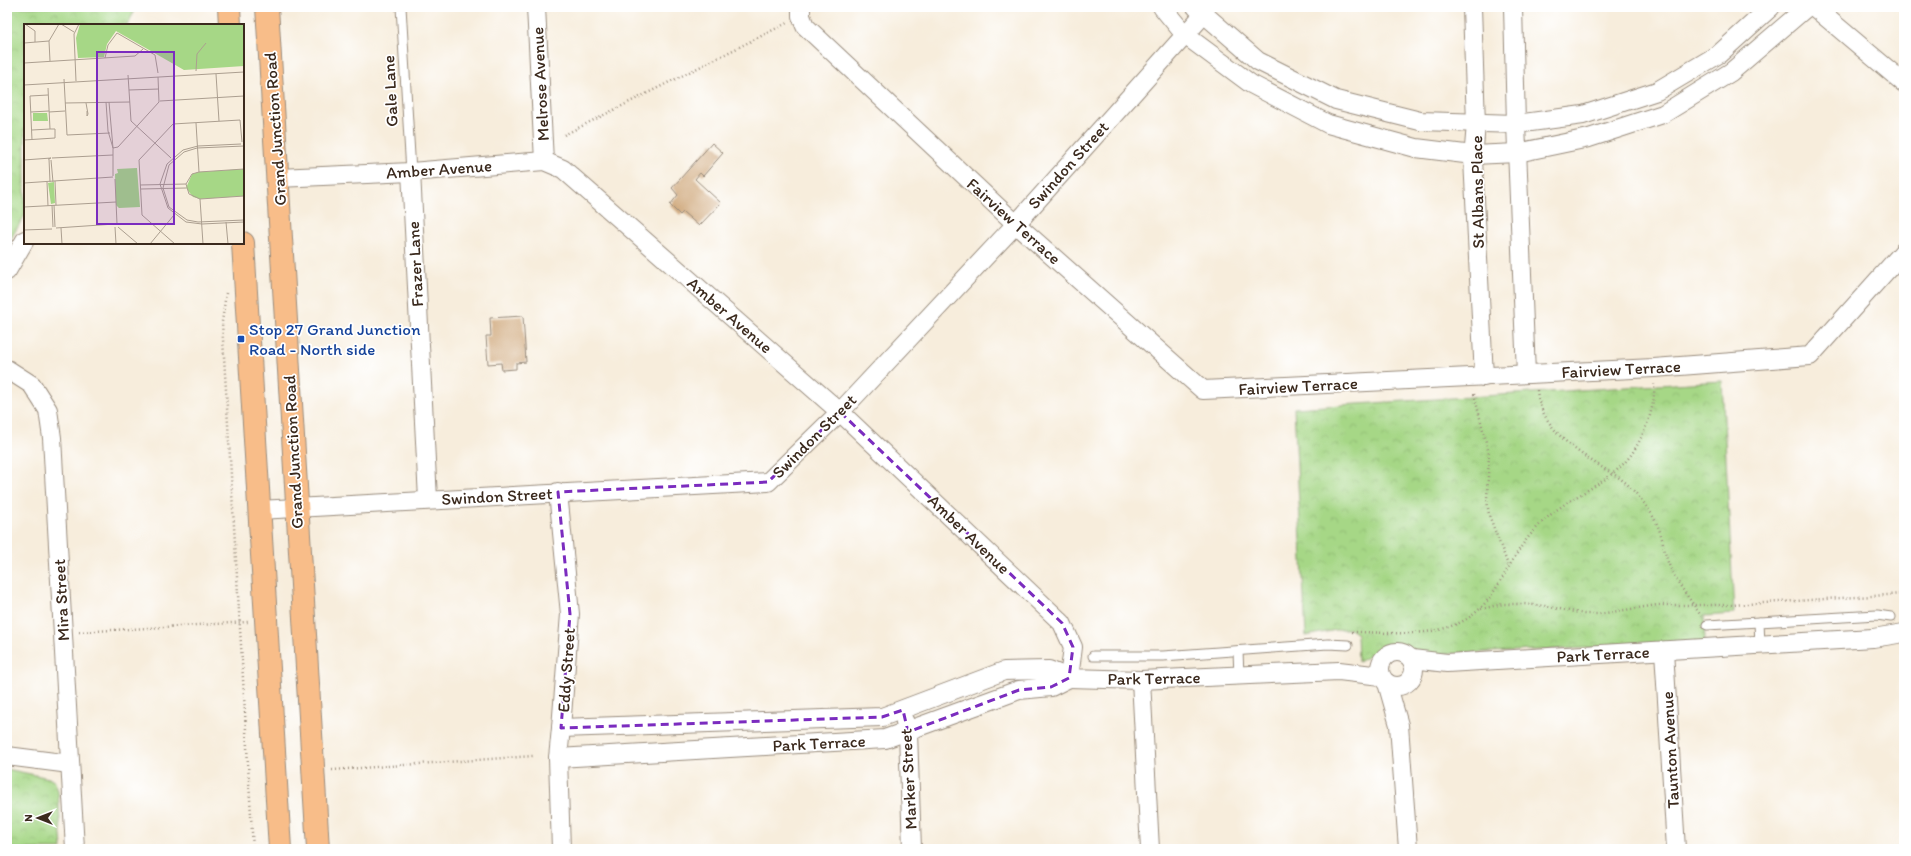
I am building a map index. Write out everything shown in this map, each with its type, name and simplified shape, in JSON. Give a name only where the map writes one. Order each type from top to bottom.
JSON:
[{"type":"highway","points":[[229,7],[230,24]]},
{"type":"highway","name":"Grand Junction Road","points":[[267,7],[296,507],[318,849]]},
{"type":"highway","points":[[243,244],[280,849]]},
{"type":"street","name":"Melrose Avenue","points":[[536,7],[544,161]]},
{"type":"street","points":[[1162,7],[1185,35],[1251,84],[1328,124],[1416,148],[1473,155],[1517,153],[1589,138],[1663,114],[1731,72],[1807,7]]},
{"type":"street","name":"St Albans Place","points":[[1472,7],[1476,124],[1473,155],[1477,378]]},
{"type":"street","points":[[1513,7],[1517,153],[1531,374]]},
{"type":"street","points":[[1200,11],[1258,61],[1336,100],[1420,121],[1476,124],[1516,124],[1583,115],[1657,91],[1719,54],[1771,7]]},
{"type":"street","points":[[1814,7],[1904,83]]},
{"type":"street","name":"Fairview Terrace","points":[[801,11],[805,26],[1016,224],[1203,390],[1477,378],[1654,368],[1810,356],[1904,251]]},
{"type":"street","name":"Swindon Street","points":[[259,510],[428,499],[768,482],[840,412],[1016,224],[1185,35],[1200,11]]},
{"type":"street","name":"Amber Avenue","points":[[278,178],[411,172],[544,161],[563,170],[840,412],[1062,623],[1073,647],[1069,678]]},
{"type":"street","name":"Frazer Lane","points":[[411,172],[428,499]]},
{"type":"street","points":[[7,271],[24,242]]},
{"type":"street","name":"Mira Street","points":[[7,369],[32,385],[48,410],[52,438],[75,849]]},
{"type":"street","name":"Eddy Street","points":[[558,492],[570,614],[562,728],[558,758],[561,849]]},
{"type":"street","name":"Park Terrace","points":[[1411,672],[1447,664],[1873,638],[1904,633]]},
{"type":"street","name":"Park Terrace","points":[[1873,638],[1904,648]]},
{"type":"street","points":[[1399,725],[1411,672],[1402,652],[1396,651],[1390,653],[1383,673],[1399,725],[1408,849]]},
{"type":"street","name":"Taunton Avenue","points":[[1664,651],[1676,849]]},
{"type":"street","name":"Park Terrace","points":[[562,728],[882,717],[1004,671],[1049,670],[1069,678],[1141,680],[1339,671],[1383,673]]},
{"type":"street","points":[[1383,673],[1393,686],[1400,686],[1411,672]]},
{"type":"street","name":"Park Terrace","points":[[558,758],[885,739],[908,732],[1019,690],[1051,687],[1069,678]]},
{"type":"street","points":[[1141,680],[1150,849]]},
{"type":"street","name":"Marker Street","points":[[902,710],[908,732],[912,849]]},
{"type":"street","points":[[7,756],[70,764]]},
{"type":"lane","name":"Gale Lane","points":[[401,7],[411,172]]},
{"type":"lane","points":[[1706,625],[1877,615],[1891,617]]},
{"type":"lane","points":[[1758,622],[1760,645]]},
{"type":"lane","name":"Park Terrace","points":[[1094,656],[1163,656],[1328,644],[1348,645]]},
{"type":"lane","points":[[1238,651],[1239,676]]},
{"type":"path","points":[[564,135],[801,11]]},
{"type":"path","points":[[226,288],[222,322],[253,849]]},
{"type":"path","points":[[1348,645],[1348,632],[1410,633],[1435,631],[1460,623],[1481,609],[1530,534],[1554,512],[1614,474],[1631,454],[1646,426],[1655,396],[1654,368]]},
{"type":"path","points":[[1531,374],[1538,400],[1550,424],[1576,450],[1627,484],[1648,509],[1660,532],[1669,565],[1674,576],[1694,604],[1706,625]]},
{"type":"path","points":[[1477,378],[1489,454],[1487,500],[1489,515],[1508,566]]},
{"type":"path","points":[[1481,609],[1503,604],[1524,604],[1545,606],[1584,614],[1599,614],[1657,604],[1731,605],[1904,594]]},
{"type":"path","points":[[63,633],[266,621]]},
{"type":"path","points":[[332,770],[533,756]]},
{"type":"highlighted area","points":[[840,412],[1062,623],[1073,647],[1069,678],[1051,687],[1019,690],[908,732],[903,710],[882,717],[561,728],[570,614],[558,492],[768,482]]},
{"type":"green space","points":[[7,7],[137,7],[128,24],[24,24],[24,217],[7,245]]},
{"type":"green space","points":[[1722,381],[1734,614],[1704,616],[1705,643],[1418,655],[1394,647],[1381,650],[1358,662],[1357,634],[1350,629],[1341,629],[1306,636],[1294,408]]},
{"type":"green space","points":[[7,769],[49,778],[55,782],[58,791],[62,849],[7,849]]},
{"type":"building","points":[[712,143],[723,153],[703,176],[700,173],[695,179],[721,203],[699,226],[683,212],[680,215],[670,205],[678,195],[672,188]]},
{"type":"building","points":[[523,316],[526,362],[516,363],[516,369],[502,370],[501,363],[488,364],[486,336],[491,336],[490,318]]},
{"type":"place","name":"Stop 27 Grand Junction Road - North side","points":[[241,339]]}]
